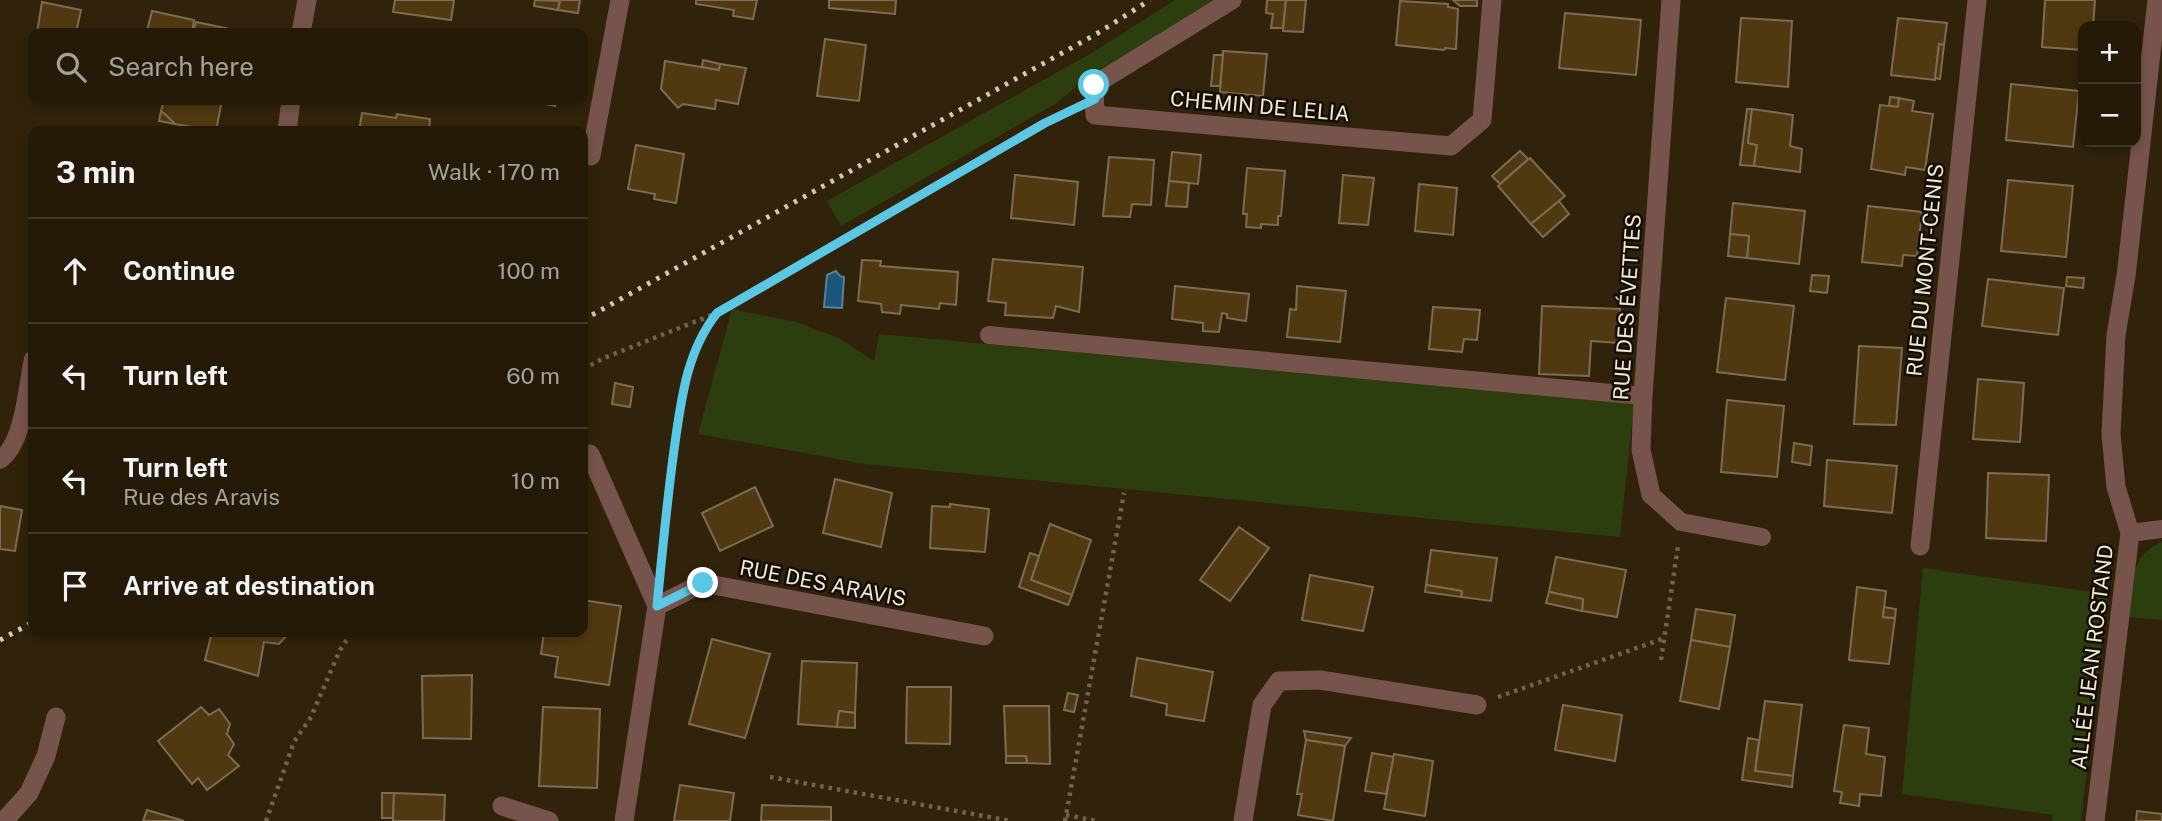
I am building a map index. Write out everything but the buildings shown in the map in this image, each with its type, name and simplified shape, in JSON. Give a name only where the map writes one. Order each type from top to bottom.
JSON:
[{"type":"street","points":[[302,28],[307,0]]},
{"type":"street","points":[[591,156],[620,0]]},
{"type":"street","points":[[1095,99],[1094,85],[1232,0]]},
{"type":"street","name":"CHEMIN DE LELIA","points":[[1095,99],[1096,115],[1451,146],[1482,120],[1492,0]]},
{"type":"street","name":"RUE DES ÉVETTES","points":[[1651,495],[1642,450],[1643,396],[1671,0]]},
{"type":"street","name":"RUE DU MONT-CENIS","points":[[1920,546],[1977,0]]},
{"type":"street","name":"ALLÉE JEAN ROSTAND","points":[[2095,821],[2130,533],[2116,487],[2112,434],[2116,335],[2128,262],[2157,0]]},
{"type":"street","points":[[288,126],[290,105]]},
{"type":"street","points":[[590,454],[657,606],[624,821]]},
{"type":"street","name":"RUE DES ARAVIS","points":[[657,606],[703,583],[984,636]]},
{"type":"street","points":[[1243,821],[1262,705],[1279,681],[1320,680],[1477,705]]},
{"type":"street","points":[[5,821],[29,793],[46,756],[56,717]]},
{"type":"street","points":[[502,806],[550,821]]},
{"type":"lane","points":[[989,335],[1643,396]]},
{"type":"lane","points":[[0,460],[7,456],[17,438],[28,384]]},
{"type":"lane","name":"RUE DES ÉVETTES","points":[[1651,495],[1682,522]]},
{"type":"lane","points":[[1682,522],[1762,537]]},
{"type":"lane","points":[[2130,533],[2162,529]]},
{"type":"path","points":[[588,366],[717,313],[1045,123],[1095,99]]},
{"type":"path","points":[[662,554],[670,476],[684,387],[698,342],[717,313]]},
{"type":"path","points":[[1097,821],[1066,818],[1124,494]]},
{"type":"path","points":[[1661,660],[1682,522]]},
{"type":"path","points":[[266,821],[294,742],[311,717],[340,650],[349,637]]},
{"type":"path","points":[[1477,705],[1665,638]]},
{"type":"path","points":[[770,777],[1011,821]]},
{"type":"green space","points":[[1175,0],[1220,0],[1089,76],[1055,104],[841,226],[827,201],[1090,54]]},
{"type":"green space","points":[[732,309],[796,322],[839,338],[874,361],[879,334],[1634,404],[1620,537],[865,464],[698,434]]},
{"type":"green space","points":[[2162,542],[2162,620],[2127,617],[2131,584],[2138,563],[2151,547]]},
{"type":"green space","points":[[1923,568],[2107,594],[2081,821],[2052,821],[2053,815],[1902,794]]},
{"type":"water","points":[[836,271],[844,277],[842,308],[824,307],[827,275]]},
{"type":"railway","points":[[588,317],[1098,33],[1150,0]]},
{"type":"railway","points":[[0,640],[28,625]]},
{"type":"route","points":[[703,583],[657,606],[670,476],[684,387],[706,326],[717,313],[864,227],[1045,123],[1095,99],[1094,85]]}]
